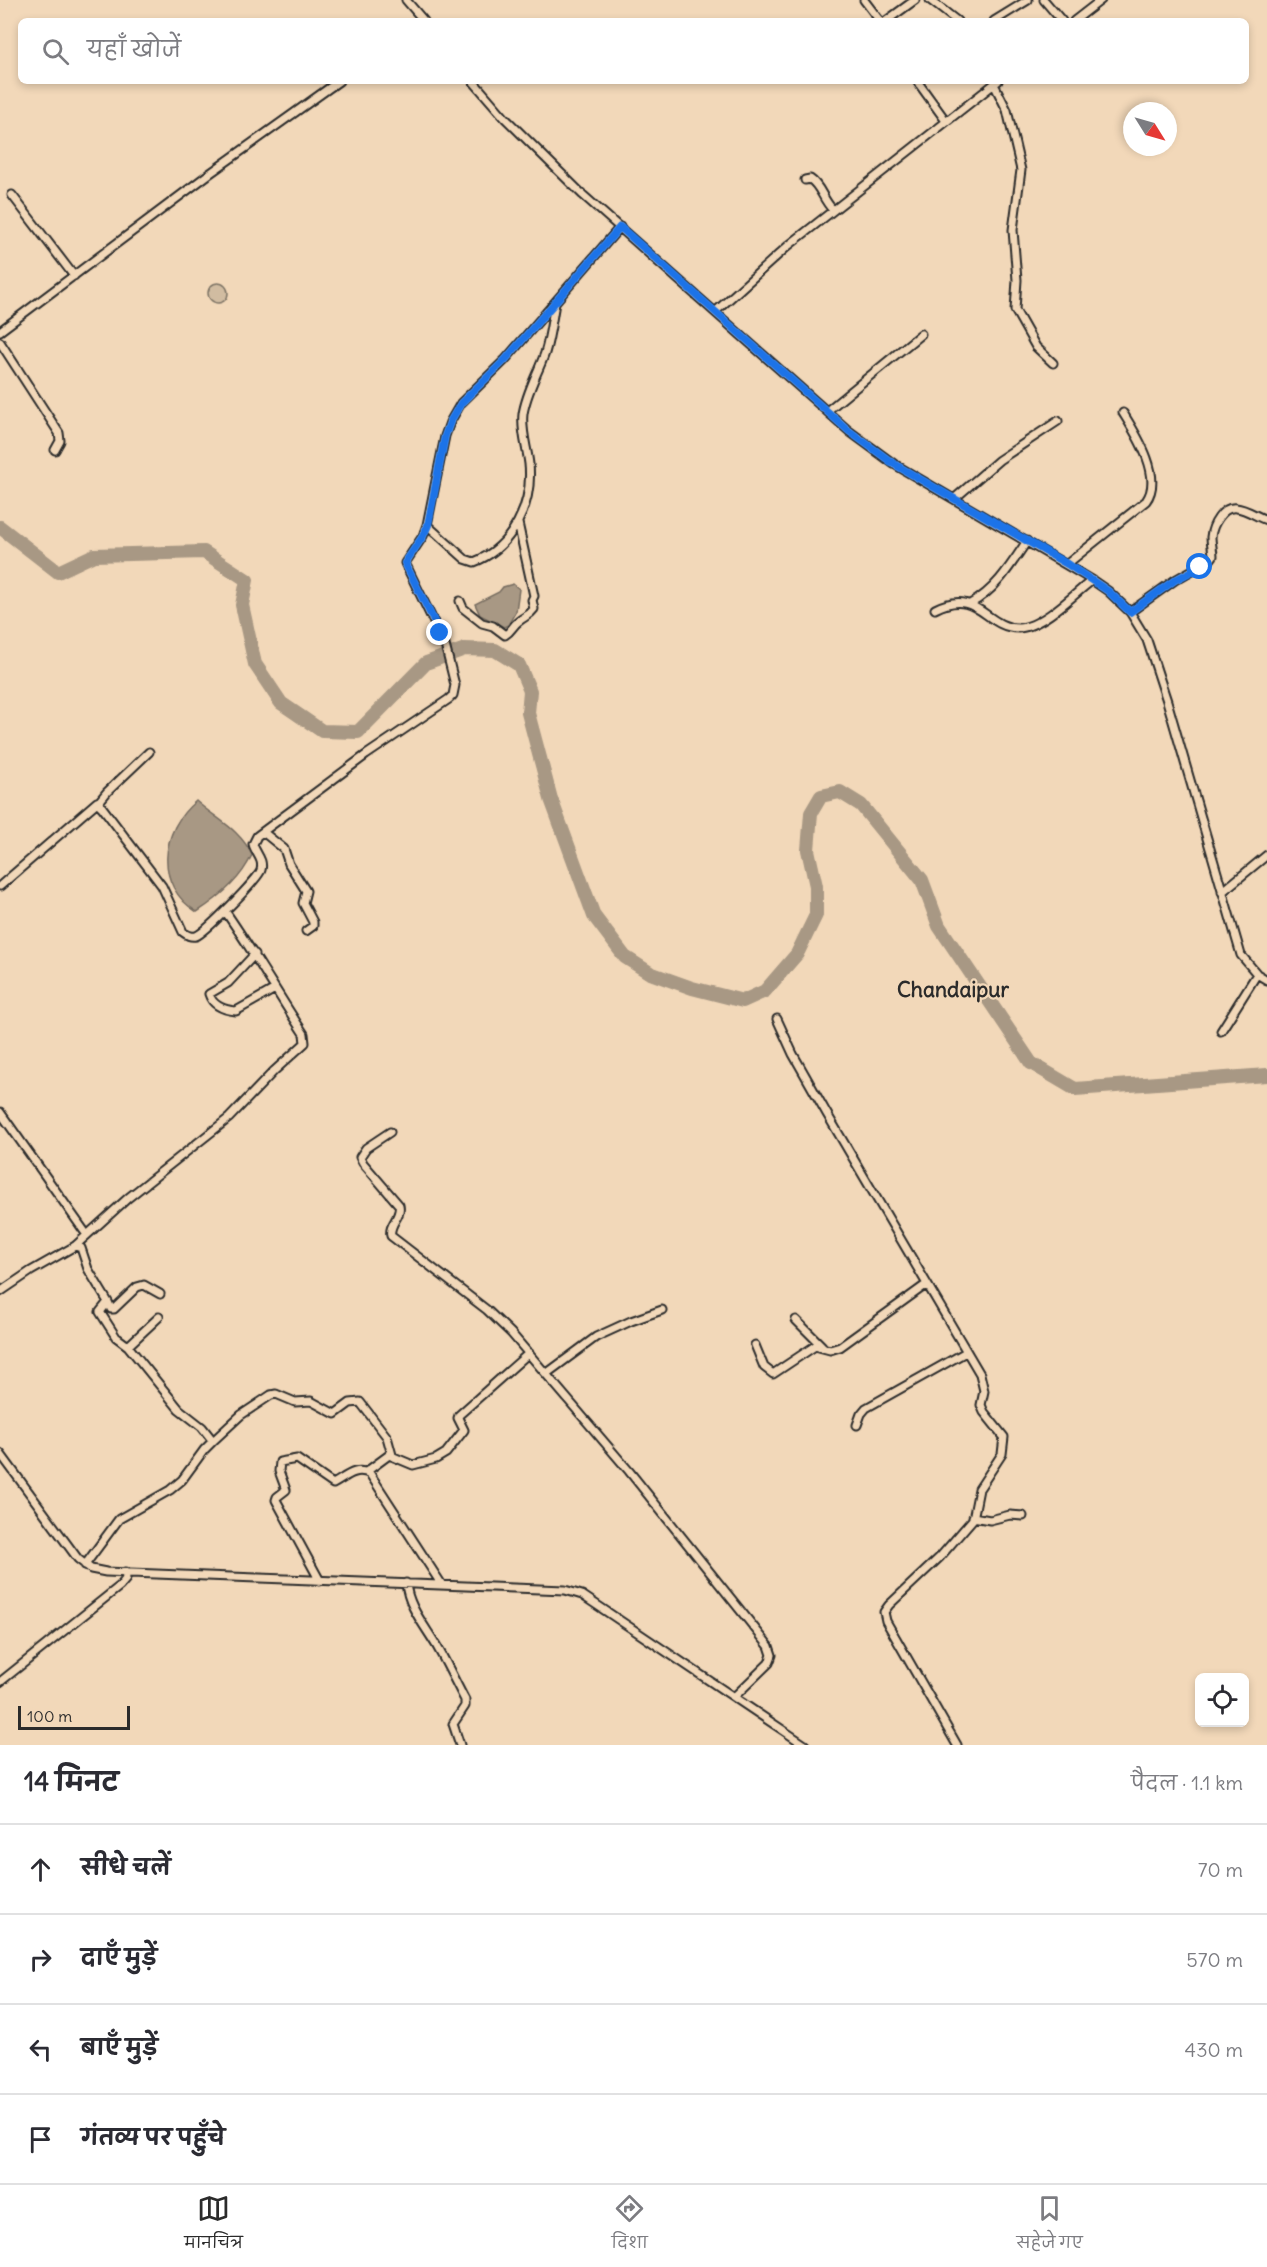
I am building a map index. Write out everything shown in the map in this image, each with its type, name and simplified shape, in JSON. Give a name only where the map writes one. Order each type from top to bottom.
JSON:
[{"type":"street","points":[[405,0],[420,18]]},
{"type":"street","points":[[864,0],[878,18]]},
{"type":"street","points":[[890,18],[915,0]]},
{"type":"street","points":[[930,0],[953,18]]},
{"type":"street","points":[[999,18],[1028,0]]},
{"type":"street","points":[[1044,0],[1059,18]]},
{"type":"street","points":[[1078,18],[1101,0]]},
{"type":"street","points":[[0,331],[209,174],[335,84]]},
{"type":"street","points":[[476,84],[531,144],[620,227],[849,431],[885,458],[1092,580],[1108,591],[1130,612],[1151,651],[1241,955],[1257,974],[1267,980]]},
{"type":"street","points":[[919,84],[946,121]]},
{"type":"street","points":[[715,312],[758,271],[992,84]]},
{"type":"street","points":[[993,84],[1006,110],[1021,168],[1013,230],[1017,280],[1015,310],[1036,347],[1053,363]]},
{"type":"street","points":[[805,180],[810,179],[815,182],[823,200],[833,210]]},
{"type":"street","points":[[12,195],[74,276]]},
{"type":"street","points":[[98,803],[162,886],[183,932],[188,936],[197,936],[225,911],[260,873],[261,860],[253,844],[254,839],[366,754],[453,695],[455,685],[445,645],[405,563],[428,525],[445,436],[455,412],[474,389],[505,360],[620,227]]},
{"type":"street","points":[[428,525],[465,559],[474,562],[496,548],[513,532],[518,523],[528,488],[529,474],[523,412],[546,350],[555,303]]},
{"type":"street","points":[[827,411],[921,334]]},
{"type":"street","points":[[0,342],[59,433],[60,441],[55,450]]},
{"type":"street","points":[[1067,564],[1150,496],[1151,476],[1148,461],[1123,413]]},
{"type":"street","points":[[954,499],[999,460],[1058,422]]},
{"type":"street","points":[[1130,612],[1175,580],[1210,560],[1213,556],[1211,540],[1213,528],[1218,519],[1229,509],[1234,507],[1242,509],[1267,520]]},
{"type":"street","points":[[460,601],[463,608],[482,623],[493,626],[505,635],[512,631],[518,622],[530,615],[534,609],[532,600],[534,596],[518,523]]},
{"type":"street","points":[[970,604],[995,586],[1027,541]]},
{"type":"street","points":[[935,609],[952,603],[970,604],[996,620],[1017,628],[1040,620],[1092,580]]},
{"type":"street","points":[[0,886],[92,805],[98,803],[149,753]]},
{"type":"street","points":[[263,832],[284,849],[289,864],[306,891],[303,903],[313,922],[313,926],[306,931]]},
{"type":"street","points":[[1222,892],[1267,855]]},
{"type":"street","points":[[0,1292],[31,1270],[75,1246],[128,1198],[229,1118],[274,1071],[302,1046],[306,1039],[304,1034],[274,989],[255,954],[225,911]]},
{"type":"street","points":[[255,954],[228,983],[209,994],[210,998],[220,1007],[236,1011],[274,989]]},
{"type":"street","points":[[1221,1031],[1257,974]]},
{"type":"street","points":[[777,1019],[793,1054],[983,1383],[981,1405],[984,1412],[1001,1431],[1004,1443],[1002,1454],[979,1489],[974,1517],[940,1557],[884,1612],[886,1621],[957,1745]]},
{"type":"street","points":[[0,1112],[87,1235]]},
{"type":"street","points":[[390,1132],[366,1148],[360,1157],[399,1204],[400,1212],[390,1231],[391,1236],[487,1310],[529,1353],[629,1471],[772,1651],[772,1659],[734,1697]]},
{"type":"street","points":[[75,1246],[81,1248],[88,1269],[111,1309],[114,1309],[137,1287],[144,1285],[160,1294]]},
{"type":"street","points":[[755,1345],[764,1367],[772,1374],[815,1346],[833,1350],[840,1347],[927,1284]]},
{"type":"street","points":[[108,1302],[100,1312],[116,1337],[128,1346],[180,1409],[202,1427],[213,1441]]},
{"type":"street","points":[[546,1374],[596,1337],[662,1310]]},
{"type":"street","points":[[128,1346],[159,1317]]},
{"type":"street","points":[[796,1320],[824,1348]]},
{"type":"street","points":[[857,1425],[866,1408],[966,1352]]},
{"type":"street","points":[[366,1472],[392,1455],[413,1465],[443,1456],[464,1430],[458,1418],[459,1415],[529,1353]]},
{"type":"street","points":[[85,1566],[119,1519],[170,1490],[182,1480],[213,1441],[241,1415],[271,1395],[276,1394],[295,1402],[311,1401],[335,1414],[350,1403],[360,1402],[387,1437],[392,1455]]},
{"type":"street","points":[[0,1453],[61,1539],[85,1566],[97,1571],[125,1575],[320,1581],[406,1588],[442,1585],[561,1589],[574,1592],[805,1745]]},
{"type":"street","points":[[320,1581],[276,1500],[286,1490],[278,1464],[284,1460],[297,1459],[333,1484],[354,1472],[366,1472],[371,1475],[442,1585]]},
{"type":"street","points":[[974,1517],[994,1520],[1010,1515],[1023,1516]]},
{"type":"street","points":[[0,1682],[114,1591],[125,1575]]},
{"type":"street","points":[[406,1588],[465,1700],[464,1709],[455,1719],[454,1727],[460,1745]]},
{"type":"shaded area","points":[[218,283],[225,286],[228,293],[225,300],[218,303],[211,300],[208,293],[211,286]]},
{"type":"shaded area","points":[[513,584],[519,589],[516,611],[508,625],[504,627],[480,615],[475,604],[499,592],[503,587]]},
{"type":"shaded area","points":[[196,801],[234,831],[252,855],[242,872],[229,887],[197,912],[183,901],[174,888],[168,873],[167,858],[169,842],[175,827]]},
{"type":"waterway","points":[[0,527],[58,572],[94,555],[204,552],[247,580],[242,605],[255,664],[281,703],[322,731],[358,732],[426,663],[465,649],[495,650],[519,665],[530,691],[528,713],[551,799],[594,916],[625,957],[650,973],[692,988],[743,1001],[765,991],[797,954],[816,915],[816,886],[808,850],[811,813],[821,796],[840,792],[861,805],[922,880],[939,926],[1031,1063],[1075,1089],[1267,1075]]},
{"type":"district","name":"Chandaipur","points":[[953,990]]},
{"type":"route","points":[[440,633],[405,563],[428,525],[445,436],[450,422],[461,403],[505,360],[620,227],[869,447],[894,464],[1067,564],[1108,591],[1130,612],[1175,580],[1200,567]]}]
